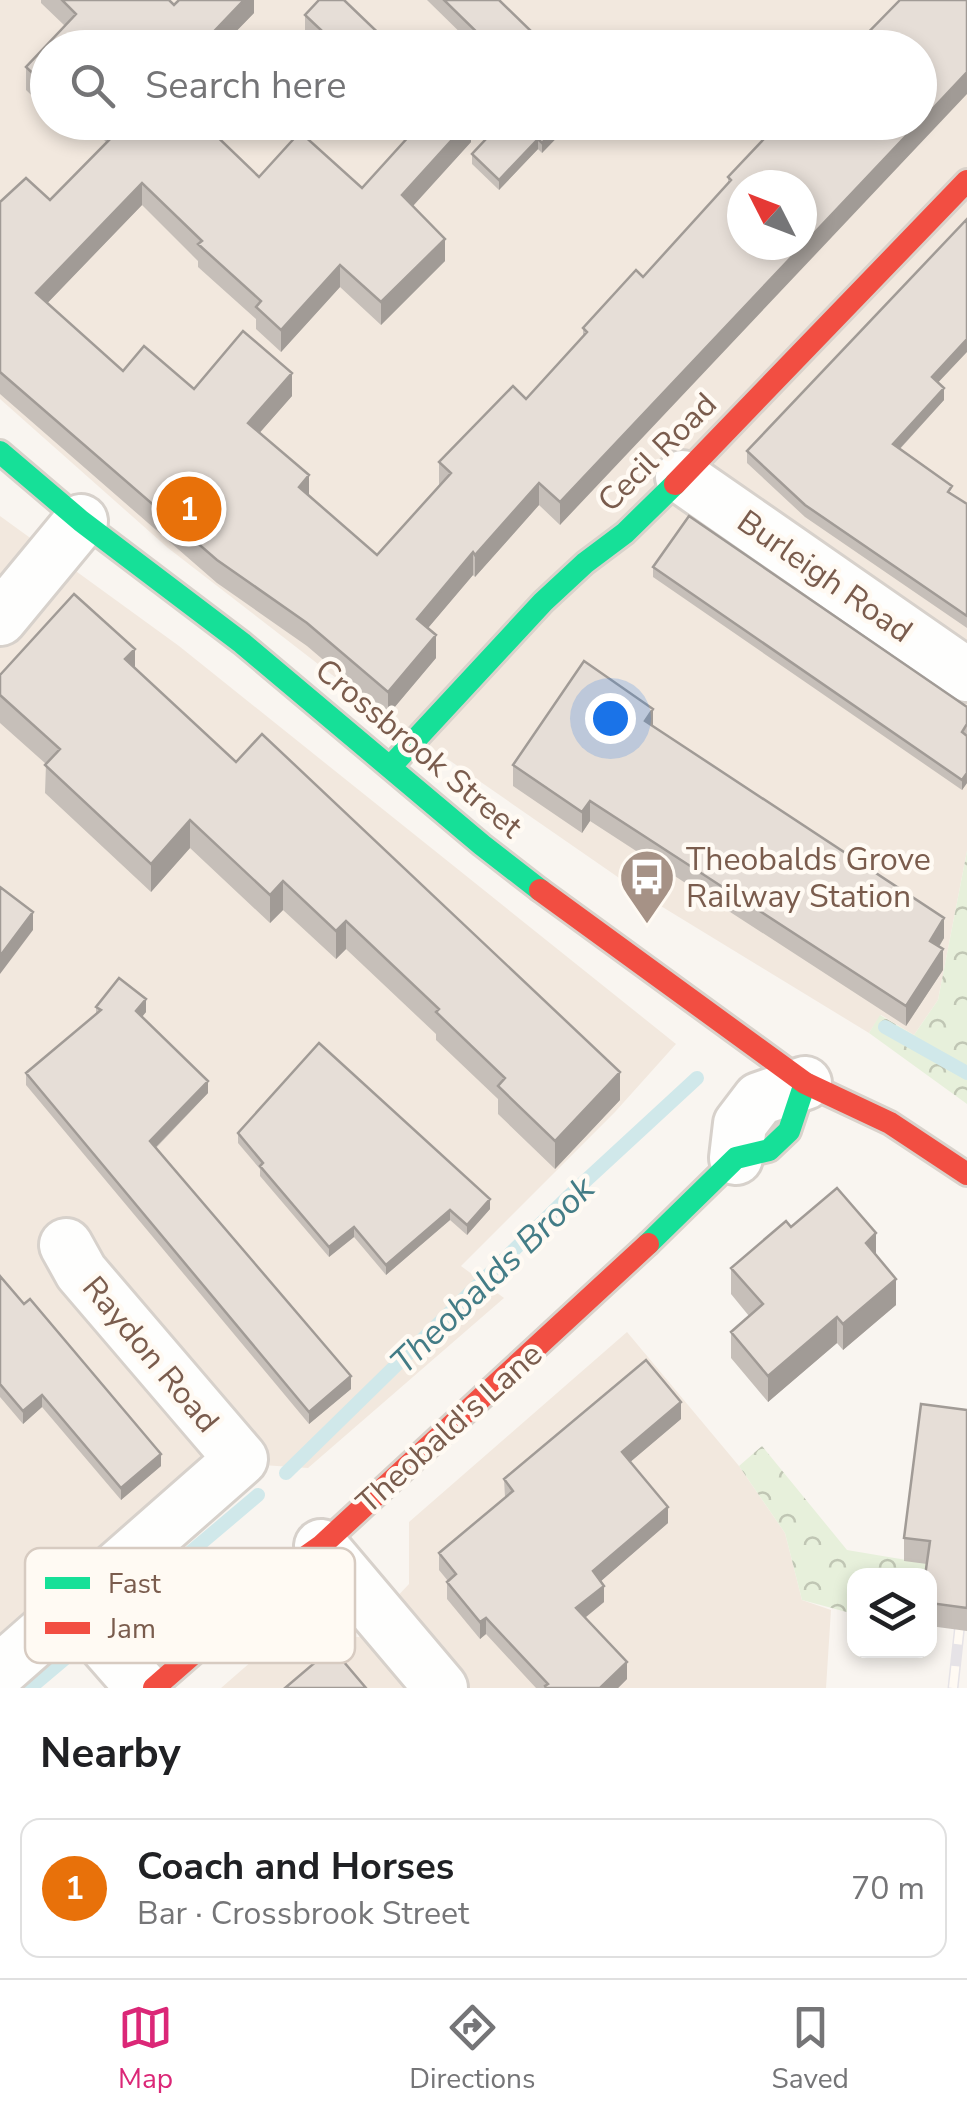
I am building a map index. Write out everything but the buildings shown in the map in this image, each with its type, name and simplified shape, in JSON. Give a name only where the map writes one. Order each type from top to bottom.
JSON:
[{"type":"street","name":"Cecil Road","points":[[391,766],[543,602],[585,562],[625,533],[682,477],[967,182]]},
{"type":"street","name":"Crossbrook Street","points":[[0,452],[81,521],[242,643],[482,846],[805,1083],[890,1123],[967,1174]]},
{"type":"street","name":"Burleigh Road","points":[[682,477],[967,675]]},
{"type":"street","points":[[0,619],[81,521]]},
{"type":"street","name":"Theobald's Lane","points":[[318,1548],[615,1276],[736,1158],[740,1124],[759,1099],[805,1083]]},
{"type":"street","name":"Raydon Road","points":[[66,1246],[81,1272],[241,1459],[183,1548]]},
{"type":"street","points":[[355,1587],[440,1688]]},
{"type":"street","points":[[0,1671],[51,1663]]},
{"type":"shaded area","points":[[0,0],[967,0],[967,851],[938,1000],[914,1035],[881,1015],[869,1033],[651,900],[384,715],[168,548],[0,399]]},
{"type":"shaded area","points":[[0,516],[179,646],[676,1044],[615,1112],[461,1266],[504,1298],[308,1468],[198,1461],[102,1548],[25,1548],[25,1618],[0,1641]]},
{"type":"shaded area","points":[[627,1332],[739,1466],[785,1533],[802,1600],[831,1610],[826,1688],[221,1688],[250,1663],[355,1663],[355,1637],[409,1584],[409,1522]]},
{"type":"green space","points":[[967,851],[967,1104],[869,1033],[880,1015],[914,1035],[938,1000]]},
{"type":"green space","points":[[762,1446],[847,1550],[930,1564],[929,1568],[847,1568],[847,1612],[802,1600],[785,1533],[739,1466]]},
{"type":"waterway","name":"Theobalds Brook","points":[[885,1027],[967,1073]]},
{"type":"waterway","name":"Theobalds Brook","points":[[286,1473],[568,1197],[697,1078]]},
{"type":"waterway","name":"Theobalds Brook","points":[[195,1548],[258,1495]]},
{"type":"waterway","name":"Theobalds Brook","points":[[30,1688],[60,1663]]},
{"type":"railway","points":[[953,1688],[967,1559]]},
{"type":"traffic: fast","points":[[0,452],[81,521],[242,643],[540,890]]},
{"type":"traffic: fast","points":[[391,766],[543,602],[625,533],[675,484]]},
{"type":"traffic: fast","points":[[648,1244],[736,1158],[769,1150],[789,1131],[805,1083]]},
{"type":"traffic: jam","points":[[675,484],[967,181]]},
{"type":"traffic: jam","points":[[540,890],[805,1083],[890,1123],[967,1174]]},
{"type":"traffic: jam","points":[[318,1548],[648,1244]]},
{"type":"traffic: jam","points":[[154,1688],[183,1663]]},
{"type":"place","name":"Coach and Horses","points":[[189,509]]},
{"type":"place","name":"Theobalds Grove Railway Station","points":[[647,926]]}]
